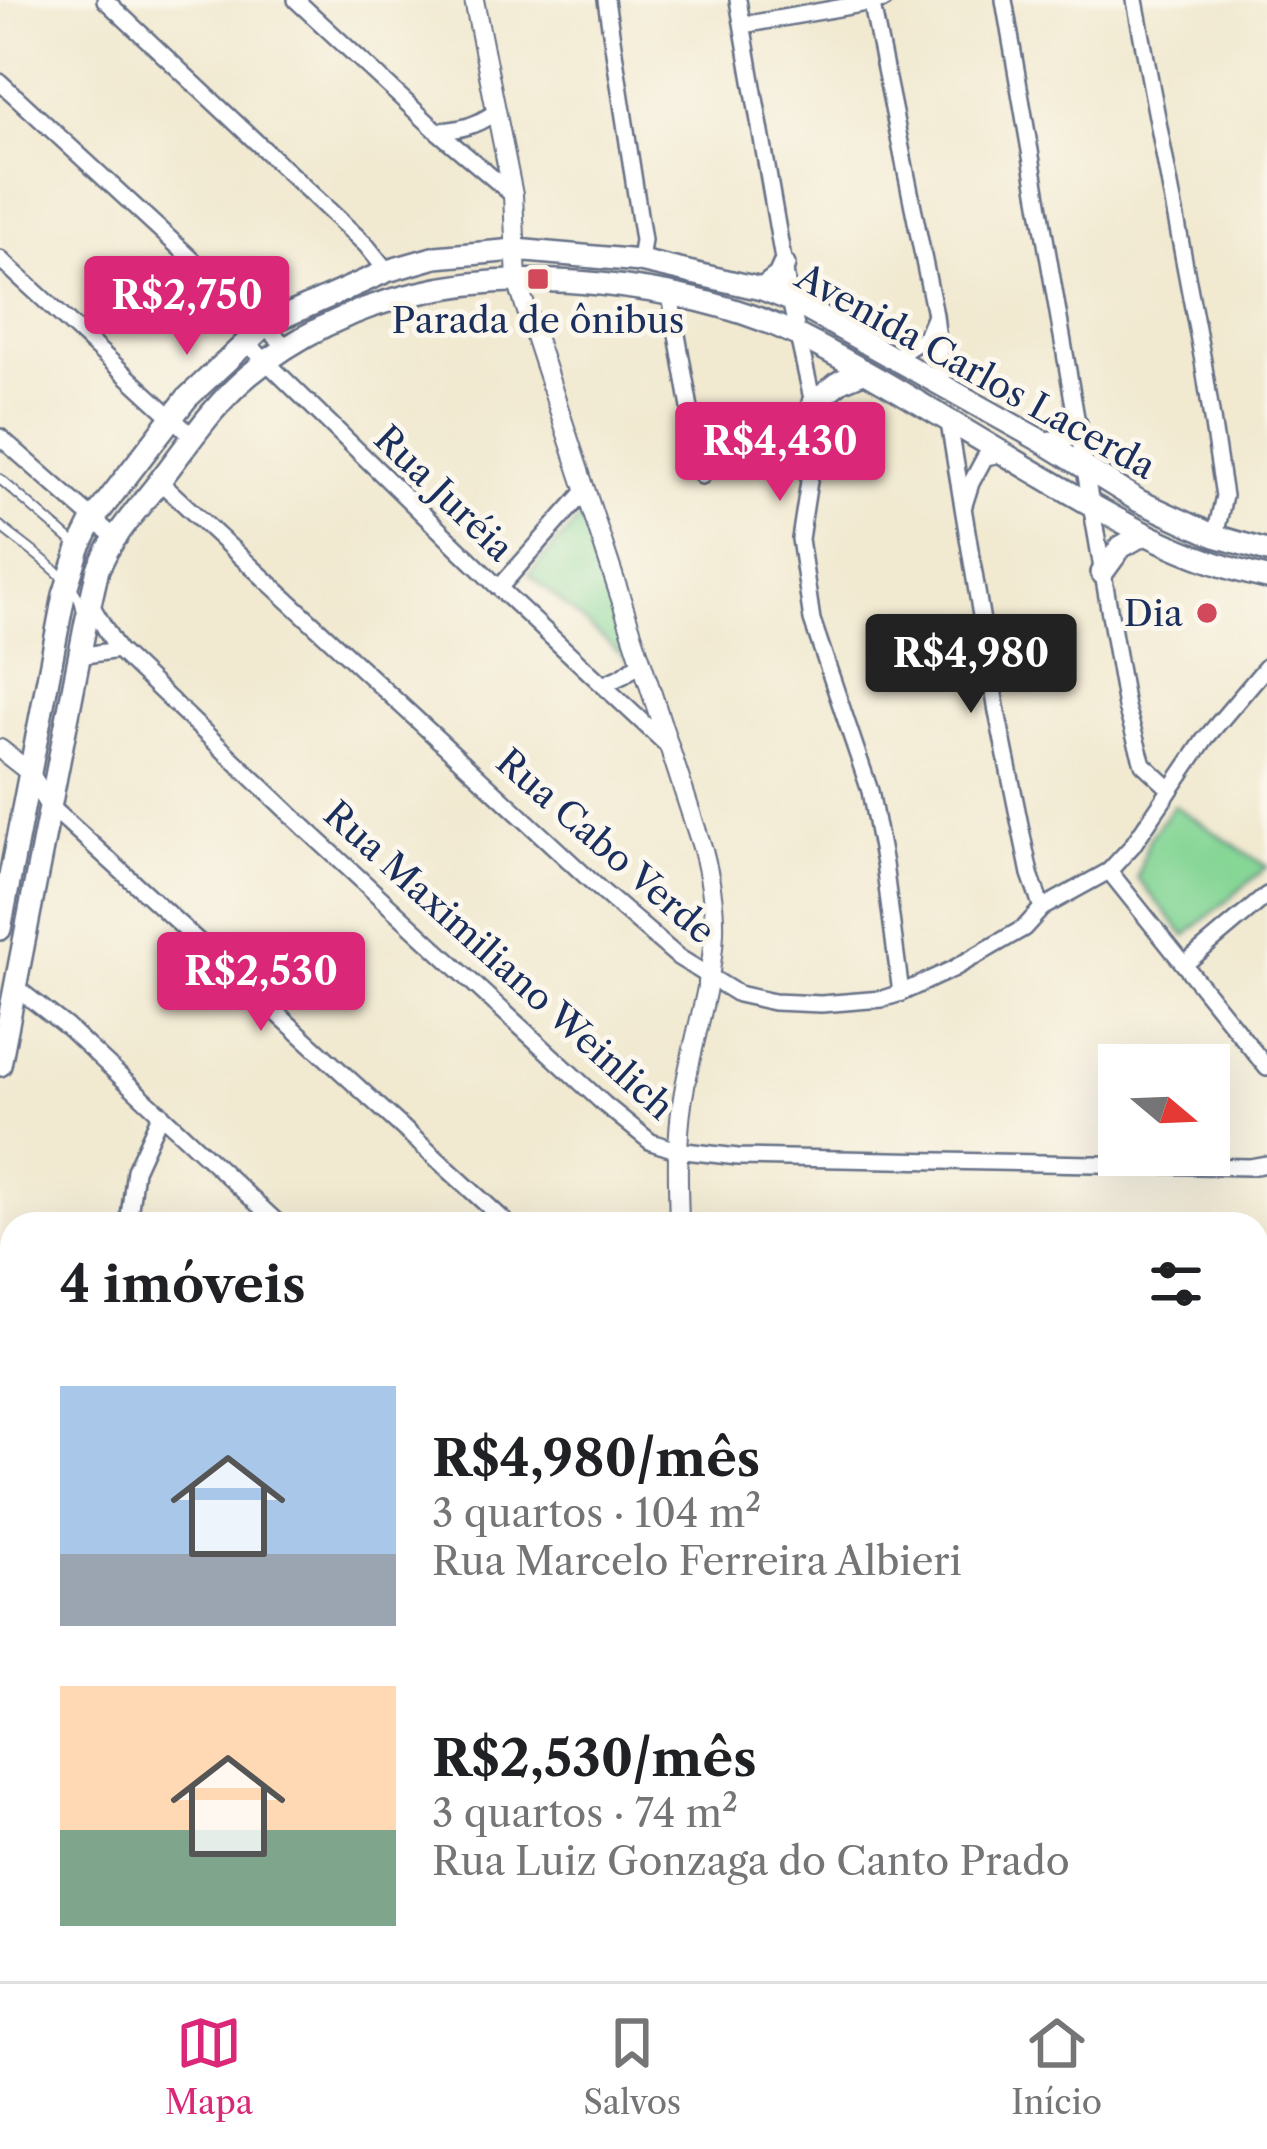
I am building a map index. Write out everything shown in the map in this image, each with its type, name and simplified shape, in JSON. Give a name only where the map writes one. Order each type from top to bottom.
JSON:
[{"type":"main road","name":"Avenida Carlos Lacerda","points":[[0,929],[67,582],[93,520],[187,398],[266,325],[387,271],[436,257],[515,250],[640,261],[762,289],[896,356],[1139,501],[1215,536],[1267,551]]},
{"type":"main road","points":[[762,289],[779,276],[784,265]]},
{"type":"main road","name":"Avenida Carlos Lacerda","points":[[0,1065],[10,975],[98,569],[115,538],[209,416],[247,376],[355,310],[405,295],[517,281],[575,282],[707,301],[799,336],[1144,534],[1221,568],[1267,578]]},
{"type":"main road","points":[[813,403],[863,372]]},
{"type":"main road","points":[[1045,442],[1060,441],[1076,424]]},
{"type":"main road","points":[[1102,573],[1121,547],[1144,534]]},
{"type":"street","points":[[105,0],[366,245],[387,271]]},
{"type":"street","points":[[296,0],[436,131],[513,195]]},
{"type":"street","points":[[474,0],[513,195],[517,281],[704,850],[712,890],[709,974],[692,1044],[676,1150],[679,1212]]},
{"type":"street","points":[[606,0],[643,240],[640,261]]},
{"type":"street","points":[[738,0],[790,300],[813,403],[814,449],[800,539],[812,620],[870,791],[901,994]]},
{"type":"street","points":[[1004,0],[1126,706],[1143,764],[1169,788]]},
{"type":"street","points":[[1135,0],[1224,496],[1215,536]]},
{"type":"street","points":[[743,26],[876,1],[935,315],[943,384]]},
{"type":"street","points":[[0,82],[288,348]]},
{"type":"street","points":[[436,131],[476,125],[496,112]]},
{"type":"street","points":[[0,259],[193,437]]},
{"type":"street","points":[[670,295],[702,476]]},
{"type":"street","points":[[896,356],[926,338],[935,315]]},
{"type":"street","name":"Rua Juréia","points":[[246,342],[667,745]]},
{"type":"street","points":[[949,423],[997,712],[1030,874],[1042,908]]},
{"type":"street","points":[[0,437],[115,538]]},
{"type":"street","points":[[963,508],[980,464],[986,457],[1002,454]]},
{"type":"street","name":"Rua Cabo Verde","points":[[159,482],[678,957],[738,994],[774,1002],[849,1003],[901,994],[1024,928],[1042,908],[1109,871],[1132,846],[1205,739],[1267,665]]},
{"type":"street","points":[[499,588],[585,491]]},
{"type":"street","name":"Rua Maximiliano Weinlich","points":[[90,603],[118,650],[306,829],[651,1142],[676,1150],[738,1157],[1267,1164]]},
{"type":"street","points":[[79,656],[118,650]]},
{"type":"street","points":[[603,685],[640,662]]},
{"type":"street","points":[[0,749],[28,771],[49,806],[495,1212]]},
{"type":"street","points":[[1109,871],[1267,1068]]},
{"type":"street","points":[[1185,964],[1267,895]]},
{"type":"street","points":[[10,975],[266,1212]]},
{"type":"street","points":[[130,1212],[135,1170],[161,1113]]},
{"type":"lane","points":[[0,479],[79,548]]},
{"type":"lane","points":[[0,526],[67,582],[82,602],[65,692],[68,708]]},
{"type":"green space","points":[[587,511],[637,668],[529,574]]},
{"type":"green space","points":[[1174,805],[1267,867],[1185,936],[1137,878],[1149,839]]},
{"type":"place","name":"Parada de ônibus","points":[[538,279]]},
{"type":"place","name":"Dia","points":[[1207,613]]}]
